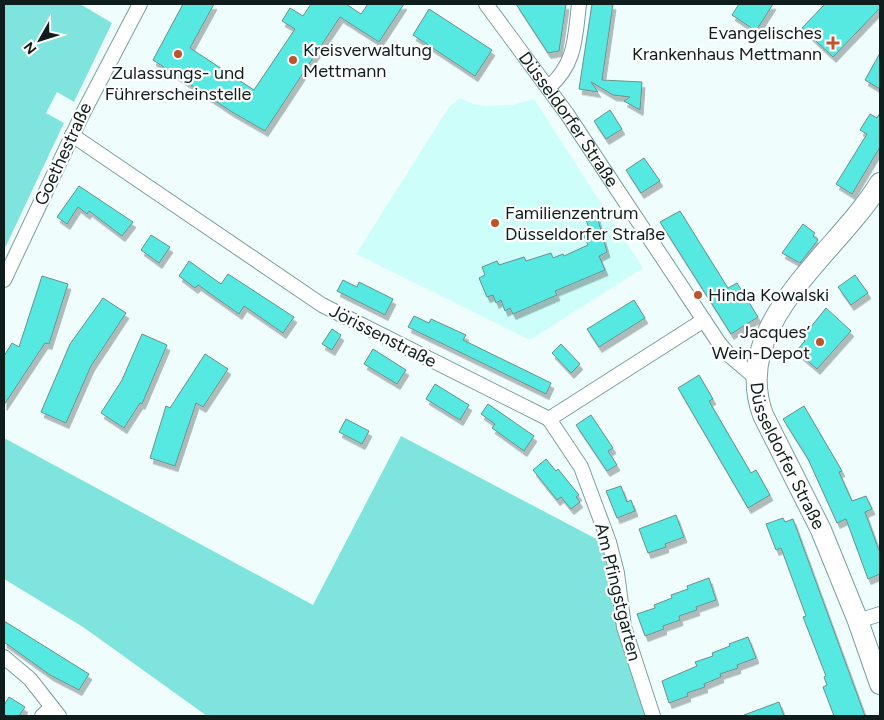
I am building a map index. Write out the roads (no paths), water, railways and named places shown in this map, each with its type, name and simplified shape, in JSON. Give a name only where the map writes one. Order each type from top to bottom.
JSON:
[{"type":"street","name":"Goethestraße","points":[[4,280],[72,135],[140,4]]},
{"type":"street","name":"Düsseldorfer Straße","points":[[486,4],[548,88],[704,320],[730,356],[756,378],[758,403],[767,425],[813,512],[858,621],[880,684]]},
{"type":"street","points":[[548,88],[558,79],[572,56],[579,4]]},
{"type":"street","name":"Jörissenstraße","points":[[72,135],[322,305],[549,419]]},
{"type":"street","points":[[756,378],[764,337],[777,312],[856,220],[880,183]]},
{"type":"street","points":[[549,419],[704,320]]},
{"type":"street","name":"Am Pfingstgarten","points":[[549,419],[581,467],[609,542],[617,573],[624,627],[653,716]]},
{"type":"street","points":[[858,621],[880,614]]},
{"type":"street","points":[[4,658],[30,678],[51,713]]},
{"type":"place","name":"Evangelisches Krankenhaus Mettmann","points":[[833,43]]},
{"type":"place","name":"Zulassungs- und Führerscheinstelle","points":[[178,54]]},
{"type":"place","name":"Kreisverwaltung Mettmann","points":[[293,60]]},
{"type":"place","name":"Familienzentrum Düsseldorfer Straße","points":[[495,223]]},
{"type":"place","name":"Hinda Kowalski","points":[[698,295]]},
{"type":"place","name":"Jacques’ Wein-Depot","points":[[820,342]]}]
